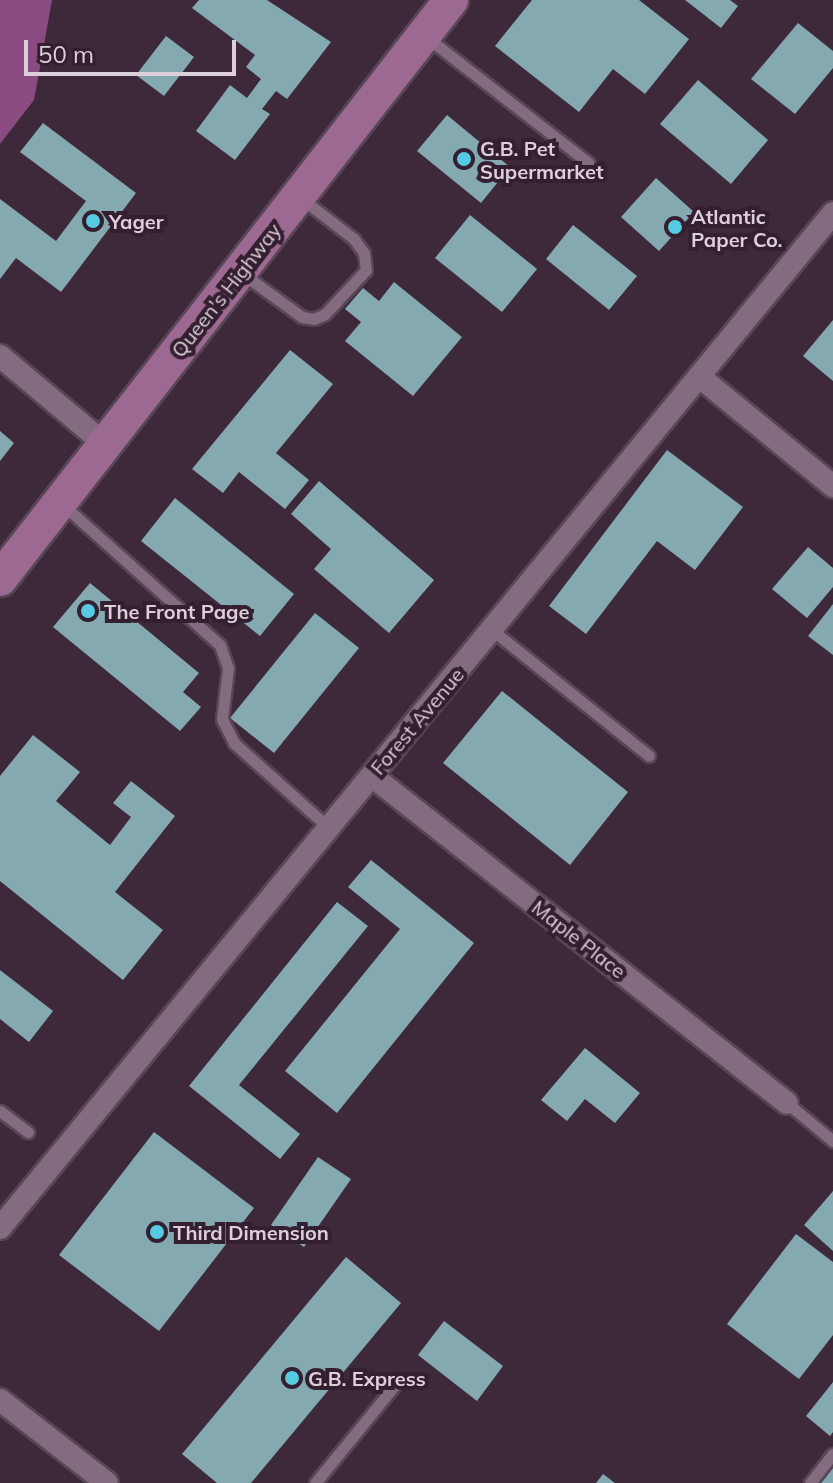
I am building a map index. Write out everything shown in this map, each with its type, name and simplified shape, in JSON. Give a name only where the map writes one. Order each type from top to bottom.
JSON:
[{"type":"main road","name":"Queen's Highway","points":[[0,579],[451,0]]},
{"type":"street","name":"Forest Avenue","points":[[0,1228],[701,378],[833,213]]},
{"type":"street","points":[[0,356],[106,445]]},
{"type":"street","points":[[701,378],[833,486]]},
{"type":"street","name":"Maple Place","points":[[372,776],[787,1103]]},
{"type":"street","points":[[0,1400],[107,1483]]},
{"type":"lane","points":[[423,35],[589,163]]},
{"type":"lane","points":[[240,271],[302,317],[314,319],[325,314],[366,270],[364,253],[354,239],[298,196]]},
{"type":"lane","points":[[60,503],[220,645],[228,668],[222,719],[234,743],[329,829]]},
{"type":"lane","points":[[492,630],[649,756]]},
{"type":"lane","points":[[787,1103],[833,1141]]},
{"type":"lane","points":[[0,1111],[28,1132]]},
{"type":"lane","points":[[315,1483],[394,1386]]},
{"type":"lane","points":[[810,1483],[833,1454]]},
{"type":"shaded area","points":[[0,0],[52,0],[34,100],[0,144]]},
{"type":"building","points":[[199,0],[267,0],[331,42],[287,99],[276,91],[262,109],[270,114],[235,160],[196,131],[230,85],[247,98],[261,79],[246,67],[255,55],[192,8]]},
{"type":"building","points":[[532,0],[639,0],[689,39],[645,94],[613,69],[579,112],[495,46]]},
{"type":"building","points":[[685,0],[730,0],[738,6],[721,28]]},
{"type":"building","points":[[798,23],[833,51],[833,68],[795,114],[751,79]]},
{"type":"building","points":[[166,36],[194,57],[164,96],[136,75]]},
{"type":"building","points":[[698,80],[768,140],[731,184],[660,124]]},
{"type":"building","name":"G.B. Pet Supermarket","points":[[447,115],[510,167],[481,203],[417,151]]},
{"type":"building","name":"Yager","points":[[43,123],[136,193],[61,292],[16,258],[0,279],[0,199],[56,241],[86,201],[20,152]]},
{"type":"building","points":[[656,178],[694,212],[659,251],[621,217]]},
{"type":"building","points":[[470,215],[537,269],[502,312],[435,258]]},
{"type":"building","points":[[573,225],[637,276],[609,310],[546,259]]},
{"type":"building","points":[[394,282],[462,337],[413,396],[345,341],[361,322],[345,309],[363,288],[379,301]]},
{"type":"building","points":[[833,320],[833,381],[803,356]]},
{"type":"building","points":[[290,350],[333,384],[276,453],[309,480],[285,509],[239,472],[223,493],[192,469]]},
{"type":"building","points":[[0,431],[14,443],[0,461]]},
{"type":"building","points":[[667,450],[743,507],[695,570],[657,541],[586,634],[549,606]]},
{"type":"building","points":[[319,481],[434,580],[389,633],[314,569],[331,549],[291,514]]},
{"type":"building","points":[[175,498],[294,594],[260,636],[141,541]]},
{"type":"building","points":[[808,547],[833,568],[833,587],[807,618],[772,589]]},
{"type":"building","points":[[90,583],[199,673],[183,692],[201,707],[180,731],[53,627]]},
{"type":"building","points":[[833,604],[833,655],[808,636]]},
{"type":"building","points":[[315,613],[359,648],[274,753],[230,718]]},
{"type":"building","points":[[502,691],[628,792],[570,865],[443,763]]},
{"type":"building","points":[[33,735],[80,772],[56,801],[110,845],[131,817],[113,803],[131,781],[175,816],[115,892],[163,930],[123,980],[0,881],[0,776]]},
{"type":"building","points":[[371,860],[474,943],[337,1113],[285,1071],[400,929],[348,887]]},
{"type":"building","points":[[337,902],[368,926],[239,1085],[300,1134],[280,1159],[189,1086]]},
{"type":"building","points":[[0,970],[53,1011],[29,1042],[0,1019]]},
{"type":"building","points":[[585,1048],[640,1093],[615,1123],[585,1099],[567,1121],[541,1100]]},
{"type":"building","name":"Third Dimension","points":[[154,1132],[254,1208],[159,1331],[59,1255]]},
{"type":"building","points":[[318,1157],[351,1179],[304,1247],[271,1225]]},
{"type":"building","points":[[833,1191],[833,1251],[804,1225]]},
{"type":"building","points":[[796,1234],[833,1262],[833,1335],[799,1379],[727,1324]]},
{"type":"building","name":"G.B. Express","points":[[346,1257],[401,1303],[251,1483],[217,1483],[182,1454]]},
{"type":"building","points":[[444,1321],[503,1366],[477,1401],[418,1355]]},
{"type":"building","points":[[833,1382],[833,1432],[830,1436],[806,1416]]},
{"type":"building","points":[[833,1466],[833,1483],[819,1483]]},
{"type":"building","points":[[603,1474],[615,1483],[596,1483]]},
{"type":"place","name":"G.B. Pet Supermarket","points":[[464,159]]},
{"type":"place","name":"Yager","points":[[93,221]]},
{"type":"place","name":"Atlantic Paper Co.","points":[[675,227]]},
{"type":"place","name":"The Front Page","points":[[88,611]]},
{"type":"place","name":"Third Dimension","points":[[157,1232]]},
{"type":"place","name":"G.B. Express","points":[[292,1378]]}]
